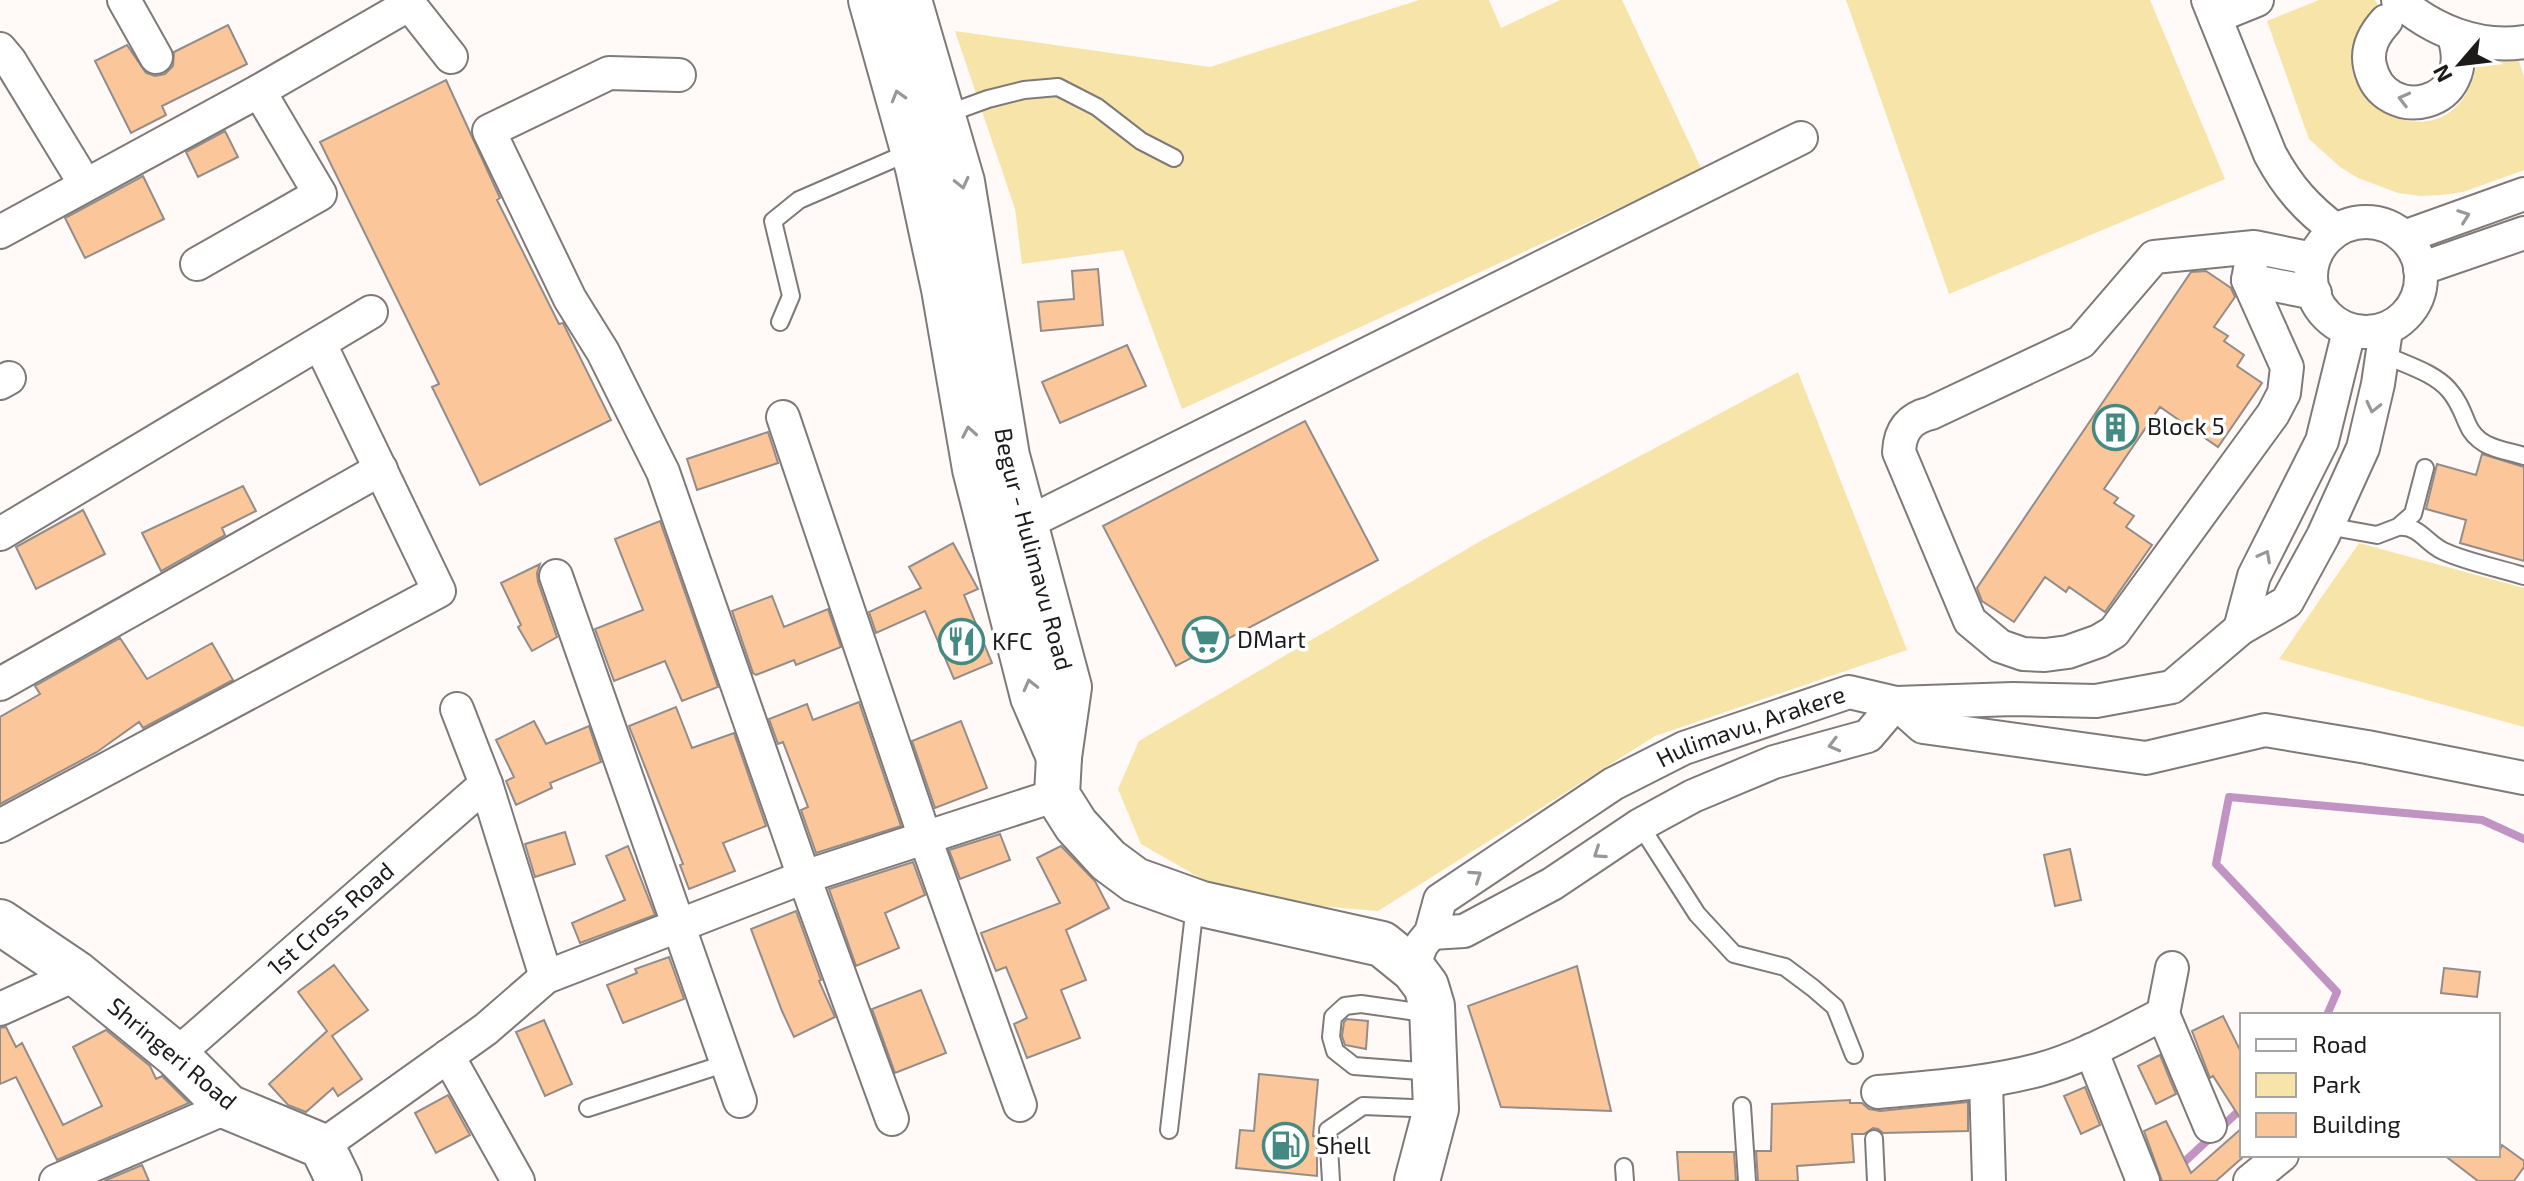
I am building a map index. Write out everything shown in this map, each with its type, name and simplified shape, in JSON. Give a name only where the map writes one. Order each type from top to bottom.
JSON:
[{"type":"main road","name":"Begur - Hulimavu Road","points":[[871,0],[914,150],[944,289],[975,469],[1008,529]]},
{"type":"main road","name":"Begur - Hulimavu Road","points":[[909,0],[962,182],[1007,456],[1008,529],[1033,697],[1076,825],[1108,860],[1135,880],[1196,902],[1422,952]]},
{"type":"main road","name":"Shringeri Road","points":[[0,922],[77,974],[176,1055],[228,1107],[330,1163]]},
{"type":"main road","points":[[1417,1181],[1436,1091],[1432,1014],[1422,952]]},
{"type":"street","points":[[124,0],[156,57]]},
{"type":"street","points":[[2257,0],[2211,8],[2281,174],[2306,207],[2336,230]]},
{"type":"street","points":[[0,232],[259,91],[408,2],[451,57]]},
{"type":"street","points":[[2453,34],[2459,61],[2450,86],[2439,95],[2427,101],[2399,101],[2377,84],[2371,72],[2371,44],[2392,11],[2412,12],[2453,34],[2496,43],[2524,42]]},
{"type":"street","points":[[3,59],[85,184]]},
{"type":"street","points":[[679,75],[609,73],[489,131],[570,299],[603,352],[663,472],[892,1119]]},
{"type":"street","points":[[197,264],[320,194],[259,91]]},
{"type":"street","points":[[1008,529],[1801,138]]},
{"type":"street","points":[[2404,237],[2524,194]]},
{"type":"street","points":[[1896,703],[2013,699],[2096,701],[2172,687],[2240,629],[2287,602],[2363,448],[2384,342],[2414,306],[2421,289],[2416,253],[2404,237],[2390,227],[2372,222],[2353,223],[2336,230],[2323,242],[2313,259],[2310,279],[2321,311],[2349,331],[2384,342]]},
{"type":"street","points":[[2420,269],[2524,233]]},
{"type":"street","points":[[2254,247],[2248,280],[2287,367],[2284,393],[2273,414],[2114,632],[2084,648],[2045,655],[2023,654],[2000,646],[1970,621],[1899,452],[1904,429],[1921,415],[2081,342],[2154,257],[2254,247],[2313,259]]},
{"type":"street","points":[[2248,280],[2315,293]]},
{"type":"street","points":[[0,534],[371,312]]},
{"type":"street","points":[[2240,629],[2254,576],[2322,441],[2349,331]]},
{"type":"street","points":[[0,826],[439,591],[320,344]]},
{"type":"street","points":[[783,417],[925,838],[1020,1105]]},
{"type":"street","points":[[0,684],[381,469]]},
{"type":"street","points":[[556,576],[740,1101]]},
{"type":"street","name":"Hulimavu, Arakere","points":[[1849,692],[1896,703],[1868,736],[1774,762],[1693,796],[1640,825],[1552,884],[1422,952],[1440,900],[1613,784],[1684,748],[1849,692]]},
{"type":"street","points":[[1896,703],[1923,727],[2146,758],[2265,730],[2524,778]]},
{"type":"street","points":[[457,709],[486,784],[546,977]]},
{"type":"street","points":[[330,1163],[448,1056],[486,1029],[546,977],[804,877],[925,838],[1058,776]]},
{"type":"street","name":"1st Cross Road","points":[[176,1055],[486,784]]},
{"type":"street","points":[[2172,968],[2163,1014],[2210,1126]]},
{"type":"street","points":[[0,1009],[77,974]]},
{"type":"street","points":[[1878,1092],[1986,1082],[2040,1069],[2091,1050],[2163,1014]]},
{"type":"street","points":[[2091,1050],[2143,1181]]},
{"type":"street","points":[[448,1056],[518,1181]]},
{"type":"street","points":[[1986,1082],[1989,1181]]},
{"type":"street","points":[[68,1179],[228,1107]]},
{"type":"street","points":[[2250,1181],[2280,1157]]},
{"type":"lane","points":[[943,115],[1024,90],[1058,87],[1097,107],[1141,141],[1174,158]]},
{"type":"lane","points":[[780,322],[791,296],[773,221],[799,200],[914,150]]},
{"type":"lane","points":[[2384,342],[2449,390],[2461,406],[2471,432],[2483,444],[2524,456]]},
{"type":"lane","points":[[2398,527],[2413,514],[2425,468]]},
{"type":"lane","points":[[2327,526],[2377,535],[2408,526],[2441,550],[2524,576]]},
{"type":"lane","points":[[1640,825],[1697,914],[1734,954],[1785,967],[1813,988],[1835,1007],[1854,1055]]},
{"type":"lane","points":[[1169,1130],[1196,902]]},
{"type":"lane","points":[[1432,1014],[1361,1004],[1345,1006],[1333,1017],[1331,1037],[1335,1051],[1354,1066],[1436,1091]]},
{"type":"lane","points":[[588,1108],[727,1063]]},
{"type":"lane","points":[[1331,1181],[1328,1130],[1363,1106],[1436,1091]]},
{"type":"lane","points":[[1742,1106],[1747,1181]]},
{"type":"lane","points":[[1874,1139],[1876,1181]]},
{"type":"green space","points":[[1419,0],[1489,0],[1501,28],[1560,0],[1622,0],[1702,170],[1182,409],[1123,250],[1022,264],[1015,209],[955,31],[1210,67]]},
{"type":"green space","points":[[1846,0],[2150,0],[2225,179],[1949,294]]},
{"type":"green space","points":[[2319,0],[2375,0],[2380,8],[2356,39],[2352,69],[2363,94],[2385,113],[2412,121],[2440,118],[2463,99],[2477,62],[2519,61],[2524,77],[2524,170],[2463,192],[2420,196],[2398,193],[2358,178],[2340,167],[2309,139],[2267,21]]},
{"type":"green space","points":[[1798,372],[1907,650],[1655,736],[1378,911],[1237,899],[1141,844],[1118,789],[1139,741],[1484,539]]},
{"type":"green space","points":[[2359,543],[2524,588],[2524,727],[2279,659]]},
{"type":"building","points":[[228,25],[247,64],[162,106],[166,115],[131,133],[95,61],[127,45],[146,73],[155,76],[165,74],[173,66],[174,52]]},
{"type":"building","points":[[446,80],[500,198],[497,200],[611,420],[480,485],[432,387],[439,384],[320,142]]},
{"type":"building","points":[[225,131],[238,157],[198,177],[186,152]]},
{"type":"building","points":[[143,176],[164,219],[85,258],[65,218]]},
{"type":"building","points":[[1098,269],[1103,325],[1041,331],[1038,302],[1074,299],[1072,271]]},
{"type":"building","name":"Block 5","points":[[2206,271],[2231,288],[2235,297],[2214,327],[2228,336],[2224,341],[2244,355],[2237,366],[2262,383],[2218,447],[2160,407],[2104,489],[2118,498],[2114,503],[2134,516],[2126,527],[2152,545],[2105,612],[2069,587],[2066,592],[2045,577],[2014,622],[1982,601],[1977,588],[2191,272]]},
{"type":"building","points":[[1127,345],[1146,386],[1060,423],[1042,382]]},
{"type":"building","points":[[1305,421],[1378,560],[1176,666],[1103,526]]},
{"type":"building","points":[[768,432],[778,463],[697,490],[687,459]]},
{"type":"building","points":[[2482,454],[2524,467],[2524,561],[2460,543],[2466,520],[2426,509],[2437,464],[2476,475]]},
{"type":"building","points":[[243,486],[256,511],[222,528],[225,535],[161,571],[142,533]]},
{"type":"building","points":[[83,510],[105,554],[36,589],[16,547]]},
{"type":"building","points":[[660,521],[718,687],[682,701],[665,661],[614,681],[595,629],[643,610],[615,539]]},
{"type":"building","points":[[953,543],[978,589],[964,595],[992,663],[954,679],[925,611],[876,633],[869,612],[921,588],[909,567]]},
{"type":"building","points":[[540,564],[538,582],[557,637],[532,651],[518,627],[521,625],[501,583]]},
{"type":"building","points":[[772,596],[784,627],[828,609],[841,647],[796,665],[794,660],[756,675],[753,673],[732,611]]},
{"type":"building","points":[[120,638],[147,679],[212,643],[233,680],[143,728],[139,722],[97,752],[0,804],[0,717],[40,694],[35,686]]},
{"type":"building","points":[[859,702],[901,826],[816,853],[801,810],[808,807],[783,742],[778,744],[769,719],[807,704],[813,720]]},
{"type":"building","points":[[676,707],[692,748],[734,733],[766,826],[723,843],[735,871],[689,889],[680,865],[683,864],[629,726]]},
{"type":"building","points":[[534,721],[546,744],[589,726],[601,762],[550,783],[552,788],[516,805],[506,781],[514,777],[496,740]]},
{"type":"building","points":[[961,721],[987,788],[935,808],[912,741]]},
{"type":"building","points":[[565,832],[575,864],[535,877],[525,844]]},
{"type":"building","points":[[1000,834],[1010,860],[960,879],[949,850]]},
{"type":"building","points":[[628,846],[655,915],[580,943],[572,923],[625,900],[606,856]]},
{"type":"building","points":[[1061,846],[1095,881],[1109,908],[1066,930],[1086,980],[1061,990],[1080,1038],[1027,1058],[1014,1024],[1027,1018],[1006,967],[996,971],[981,933],[1060,903],[1037,858]]},
{"type":"building","points":[[2070,849],[2081,900],[2055,906],[2044,855]]},
{"type":"building","points":[[913,862],[925,895],[885,913],[899,948],[856,966],[829,889]]},
{"type":"building","points":[[796,911],[819,981],[835,1017],[794,1037],[751,929]]},
{"type":"building","points":[[669,957],[684,999],[623,1023],[607,985],[637,973],[635,969]]},
{"type":"building","points":[[334,965],[368,1010],[332,1036],[362,1079],[338,1096],[333,1088],[306,1112],[288,1105],[269,1084],[327,1031],[298,992]]},
{"type":"building","points":[[1577,966],[1611,1111],[1501,1107],[1468,1006]]},
{"type":"building","points":[[2444,968],[2480,972],[2477,997],[2441,993]]},
{"type":"building","points":[[921,990],[946,1053],[895,1073],[872,1009]]},
{"type":"building","points":[[2223,1016],[2240,1050],[2240,1118],[2213,1076],[2210,1078],[2192,1031]]},
{"type":"building","points":[[1347,1019],[1368,1021],[1366,1049],[1345,1045],[1342,1036]]},
{"type":"building","points":[[544,1020],[572,1084],[545,1096],[516,1032]]},
{"type":"building","points":[[6,1027],[16,1047],[22,1043],[63,1125],[102,1106],[73,1047],[106,1030],[150,1066],[156,1079],[162,1076],[189,1103],[57,1160],[16,1077],[0,1084],[0,1028]]},
{"type":"building","points":[[2160,1055],[2176,1094],[2156,1104],[2138,1066]]},
{"type":"building","points":[[1259,1074],[1318,1080],[1313,1136],[1317,1137],[1317,1176],[1236,1168],[1240,1130],[1254,1131]]},
{"type":"building","points":[[2085,1087],[2100,1125],[2081,1134],[2064,1096]]},
{"type":"building","points":[[448,1095],[470,1135],[436,1153],[415,1113]]},
{"type":"building","points":[[1850,1100],[1850,1103],[1862,1103],[1869,1109],[1880,1111],[1968,1102],[1968,1131],[1883,1133],[1873,1128],[1864,1134],[1852,1134],[1854,1162],[1797,1166],[1798,1181],[1758,1181],[1756,1151],[1771,1151],[1772,1104]]},
{"type":"building","points":[[2166,1121],[2191,1173],[2240,1130],[2242,1158],[2216,1181],[2162,1181],[2144,1131]]},
{"type":"building","points":[[2502,1145],[2524,1161],[2524,1167],[2514,1181],[2478,1181],[2447,1157],[2500,1157]]},
{"type":"building","points":[[1677,1152],[1734,1152],[1736,1181],[1679,1181]]},
{"type":"building","points":[[142,1165],[149,1181],[104,1181]]},
{"type":"waterway","points":[[2328,1013],[2337,992],[2216,864],[2229,797],[2482,820],[2524,839]]},
{"type":"waterway","points":[[2164,1181],[2240,1110]]},
{"type":"place","name":"Block 5","points":[[2116,427]]},
{"type":"place","name":"DMart","points":[[1206,640]]},
{"type":"place","name":"KFC","points":[[961,642]]},
{"type":"place","name":"Shell","points":[[1285,1146]]}]
